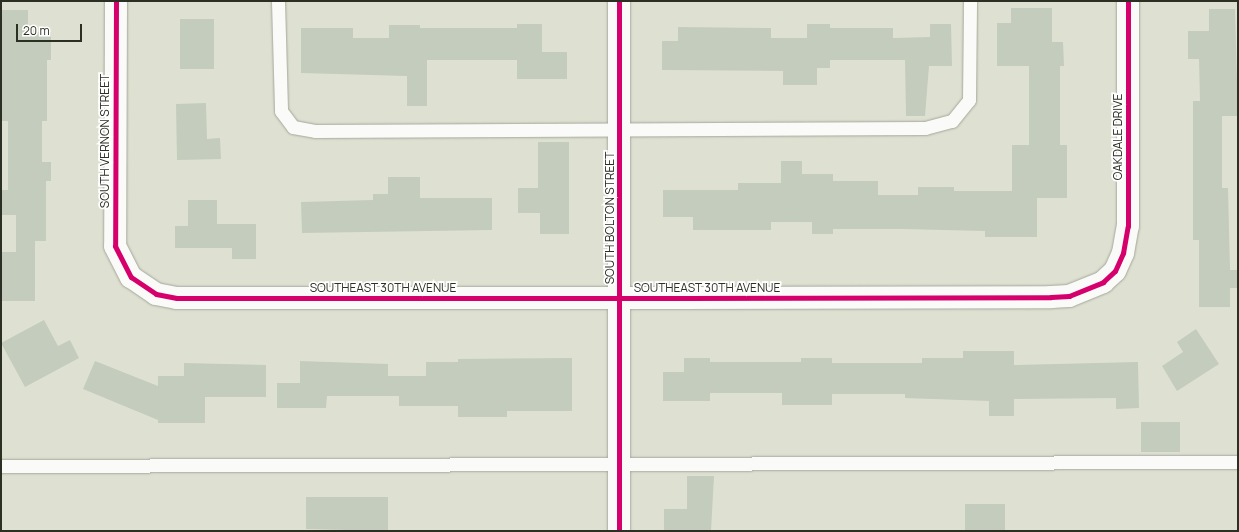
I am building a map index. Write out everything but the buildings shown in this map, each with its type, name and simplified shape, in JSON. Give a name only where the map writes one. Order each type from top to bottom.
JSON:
[{"type":"street","name":"SOUTH VERNON STREET","points":[[116,1],[115,246],[131,277]]},
{"type":"street","name":"SOUTH BOLTON STREET","points":[[619,1],[619,531]]},
{"type":"street","name":"OAKDALE DRIVE","points":[[1115,271],[1123,253],[1128,226],[1128,1]]},
{"type":"street","name":"SOUTHEAST 30TH AVENUE","points":[[131,277],[156,294],[177,298],[1051,297],[1069,296],[1089,289],[1115,271]]},
{"type":"lane","points":[[278,1],[280,111],[293,127],[315,131],[619,128],[925,128],[952,121],[968,100],[970,1]]},
{"type":"lane","points":[[1,466],[619,466],[1238,462]]},
{"type":"cycle path","points":[[116,1],[115,246],[131,277],[156,294],[177,298],[1069,296],[1103,282],[1115,271],[1123,253],[1128,226],[1128,1]]},
{"type":"cycle path","points":[[619,1],[619,531]]}]
